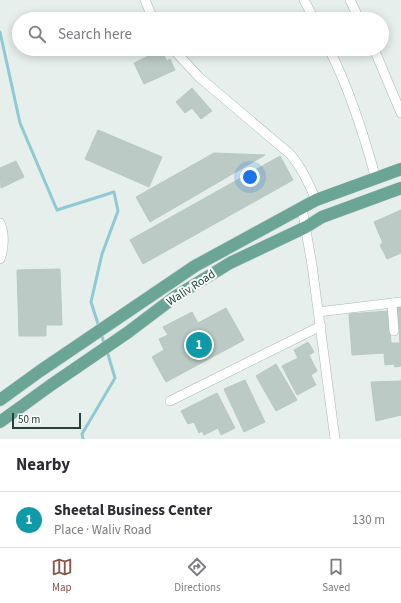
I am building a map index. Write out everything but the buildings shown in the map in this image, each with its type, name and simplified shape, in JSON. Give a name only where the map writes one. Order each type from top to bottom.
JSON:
[{"type":"main road","name":"Waliv Road","points":[[0,400],[105,326],[195,266],[316,200],[401,169]]},
{"type":"main road","name":"Waliv Road","points":[[0,422],[176,296],[230,263],[306,227],[322,217],[401,188]]},
{"type":"street","points":[[145,0],[151,12]]},
{"type":"street","points":[[304,0],[310,12]]},
{"type":"street","points":[[350,0],[356,12]]},
{"type":"street","points":[[180,56],[199,77],[290,154],[307,178],[316,200]]},
{"type":"street","points":[[332,56],[360,126],[376,179]]},
{"type":"street","points":[[377,56],[401,113]]},
{"type":"street","points":[[302,208],[321,326],[335,439]]},
{"type":"street","points":[[0,223],[2,228],[4,250],[0,259]]},
{"type":"street","points":[[318,312],[397,302],[394,331]]},
{"type":"street","points":[[170,401],[321,326]]},
{"type":"waterway","points":[[0,32],[20,123],[57,210],[114,192],[118,211],[102,254],[91,302],[99,327]]},
{"type":"waterway","points":[[101,332],[104,344]]},
{"type":"waterway","points":[[83,439],[82,434],[115,378],[107,351]]},
{"type":"place","name":"Sheetal Business Center","points":[[199,345]]}]
